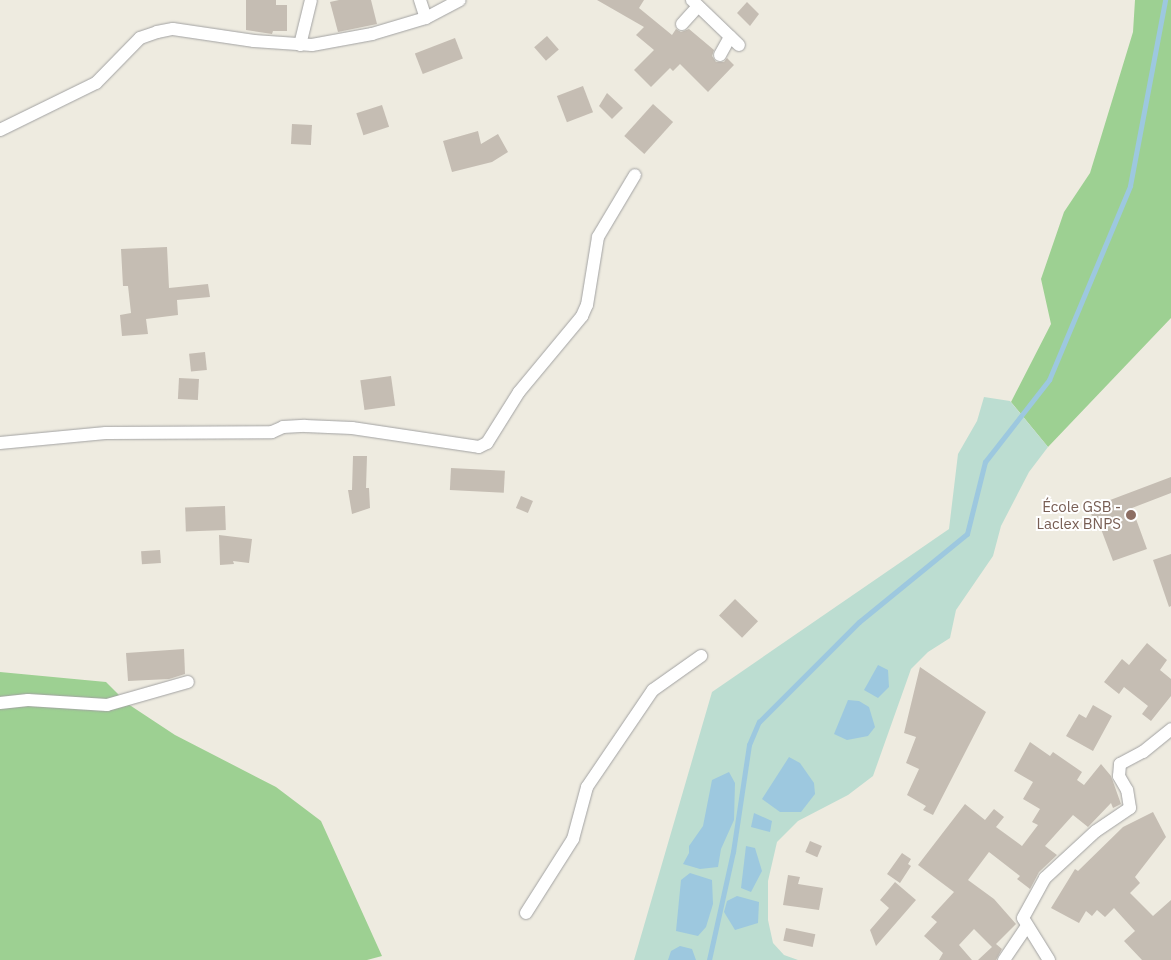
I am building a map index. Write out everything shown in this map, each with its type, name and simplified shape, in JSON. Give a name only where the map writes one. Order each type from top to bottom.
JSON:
[{"type":"street","points":[[300,45],[311,0]]},
{"type":"street","points":[[420,0],[426,18]]},
{"type":"street","points":[[0,130],[96,83],[140,38],[157,32],[173,28],[300,45],[372,34],[426,18],[460,0]]},
{"type":"street","points":[[682,24],[695,3],[735,41],[720,55]]},
{"type":"street","points":[[0,443],[106,433],[272,432],[283,427],[305,426],[352,428],[479,446],[488,443],[519,392],[582,316],[587,305],[598,237],[634,175]]},
{"type":"street","points":[[526,912],[573,839],[587,787],[631,722],[653,690],[701,656]]},
{"type":"street","points":[[0,703],[28,700],[106,705],[188,682]]},
{"type":"street","points":[[1049,960],[1026,927],[1024,918],[1045,878],[1096,831],[1130,808],[1127,790],[1119,776],[1120,764],[1143,752],[1171,729]]},
{"type":"street","points":[[1004,960],[1026,927]]},
{"type":"green space","points":[[1135,0],[1171,0],[1171,318],[1048,447],[1011,402],[1051,324],[1041,279],[1064,212],[1090,173],[1133,32]]},
{"type":"green space","points":[[0,672],[106,682],[128,704],[175,735],[276,787],[321,821],[382,956],[367,960],[0,960]]},
{"type":"shaded area","points":[[984,397],[1010,401],[1048,447],[1029,472],[1001,526],[993,556],[956,610],[950,638],[928,652],[911,669],[873,776],[848,795],[798,821],[777,842],[768,881],[768,920],[773,943],[784,955],[798,960],[634,960],[712,692],[949,529],[958,454],[977,421]]},
{"type":"shaded area","points":[[878,665],[888,670],[889,687],[878,698],[864,690]]},
{"type":"shaded area","points":[[848,700],[859,701],[869,707],[875,727],[868,736],[847,740],[834,734]]},
{"type":"shaded area","points":[[789,757],[800,763],[814,783],[815,794],[801,812],[780,812],[762,799]]},
{"type":"shaded area","points":[[729,772],[735,783],[734,820],[721,849],[718,867],[700,869],[683,864],[689,853],[689,846],[703,826],[712,780]]},
{"type":"shaded area","points":[[754,813],[772,821],[770,832],[751,827]]},
{"type":"shaded area","points":[[746,846],[755,848],[762,871],[751,892],[741,888]]},
{"type":"shaded area","points":[[690,873],[712,880],[713,904],[706,927],[698,936],[676,931],[681,880]]},
{"type":"shaded area","points":[[737,896],[759,902],[758,923],[735,930],[724,912],[727,901]]},
{"type":"shaded area","points":[[680,946],[692,949],[696,960],[668,960],[671,951]]},
{"type":"building","points":[[246,0],[276,0],[276,5],[287,5],[287,31],[273,31],[272,34],[246,30]]},
{"type":"building","points":[[339,0],[371,0],[377,24],[338,32],[330,2]]},
{"type":"building","points":[[597,0],[644,0],[639,8],[672,35],[676,29],[681,32],[689,29],[714,50],[712,56],[716,62],[724,62],[727,58],[734,65],[708,92],[680,64],[673,71],[670,68],[651,87],[634,70],[654,50],[636,35],[644,27]]},
{"type":"building","points":[[747,2],[759,14],[750,26],[737,13]]},
{"type":"building","points":[[547,36],[559,50],[546,61],[534,47]]},
{"type":"building","points":[[455,38],[463,59],[423,74],[415,53]]},
{"type":"building","points":[[583,86],[593,112],[567,122],[557,96]]},
{"type":"building","points":[[607,93],[623,108],[612,119],[599,106]]},
{"type":"building","points":[[653,104],[673,122],[644,154],[624,136]]},
{"type":"building","points":[[382,105],[389,127],[363,135],[356,113]]},
{"type":"building","points":[[292,124],[312,125],[311,145],[291,144]]},
{"type":"building","points":[[478,131],[481,144],[498,134],[508,152],[492,162],[452,172],[443,141]]},
{"type":"building","points":[[167,247],[169,288],[208,284],[210,297],[177,300],[178,315],[146,319],[148,334],[122,336],[120,315],[131,313],[128,286],[123,286],[121,249]]},
{"type":"building","points":[[205,352],[207,370],[191,372],[189,354]]},
{"type":"building","points":[[391,376],[395,406],[364,410],[360,380]]},
{"type":"building","points":[[179,378],[199,379],[198,400],[178,399]]},
{"type":"building","points":[[353,456],[367,456],[366,488],[369,488],[370,508],[352,514],[348,490],[352,490]]},
{"type":"building","points":[[451,468],[505,471],[504,493],[450,490]]},
{"type":"building","name":"École GSB - Laclex BNPS","points":[[1171,477],[1171,493],[1132,508],[1147,549],[1113,561],[1098,521],[1094,522],[1089,508]]},
{"type":"building","points":[[521,496],[533,501],[528,513],[516,508]]},
{"type":"building","points":[[225,506],[226,530],[186,531],[185,507]]},
{"type":"building","points":[[219,535],[252,539],[249,563],[233,561],[234,564],[220,565]]},
{"type":"building","points":[[160,550],[161,563],[142,564],[141,551]]},
{"type":"building","points":[[1171,554],[1171,606],[1169,607],[1153,560]]},
{"type":"building","points":[[735,599],[758,621],[742,638],[719,616]]},
{"type":"building","points":[[1147,643],[1167,660],[1160,670],[1171,679],[1171,696],[1151,721],[1142,714],[1148,706],[1124,687],[1119,694],[1104,682],[1122,659],[1129,665]]},
{"type":"building","points":[[184,649],[185,674],[169,679],[128,681],[126,653]]},
{"type":"building","points":[[920,667],[986,712],[933,815],[923,810],[926,806],[907,795],[919,769],[906,763],[916,737],[904,733]]},
{"type":"building","points":[[1093,705],[1112,716],[1093,751],[1066,736],[1079,714],[1086,718]]},
{"type":"building","points":[[1030,742],[1050,756],[1053,752],[1082,772],[1077,780],[1084,785],[1101,764],[1111,776],[1121,804],[1113,808],[1111,803],[1088,827],[1073,815],[1045,846],[1057,855],[1039,872],[1030,889],[1017,879],[1020,876],[989,852],[968,880],[994,899],[1016,924],[996,944],[1002,949],[996,960],[978,960],[992,947],[974,929],[959,945],[972,960],[939,960],[943,953],[924,936],[937,922],[931,917],[954,892],[918,865],[965,804],[985,820],[994,809],[1004,817],[996,827],[1022,846],[1038,825],[1032,822],[1040,809],[1023,799],[1033,782],[1014,771]]},
{"type":"building","points":[[1153,812],[1166,837],[1135,877],[1140,883],[1130,893],[1153,916],[1171,900],[1171,960],[1142,960],[1124,941],[1135,931],[1114,908],[1105,917],[1097,910],[1092,916],[1086,911],[1079,923],[1051,908],[1075,869],[1078,871],[1123,827]]},
{"type":"building","points":[[810,841],[822,846],[817,857],[805,852]]},
{"type":"building","points":[[902,853],[911,859],[908,864],[911,866],[900,883],[887,874]]},
{"type":"building","points":[[788,875],[800,877],[798,884],[823,888],[819,910],[783,905]]},
{"type":"building","points":[[895,882],[916,900],[876,946],[870,930],[889,908],[880,900]]},
{"type":"building","points":[[786,928],[815,934],[813,947],[783,941]]},
{"type":"waterway","points":[[709,960],[733,852],[749,745],[759,722],[859,622],[967,534],[985,462],[1049,380],[1130,186],[1165,0]]},
{"type":"place","name":"École GSB - Laclex BNPS","points":[[1131,515]]}]
